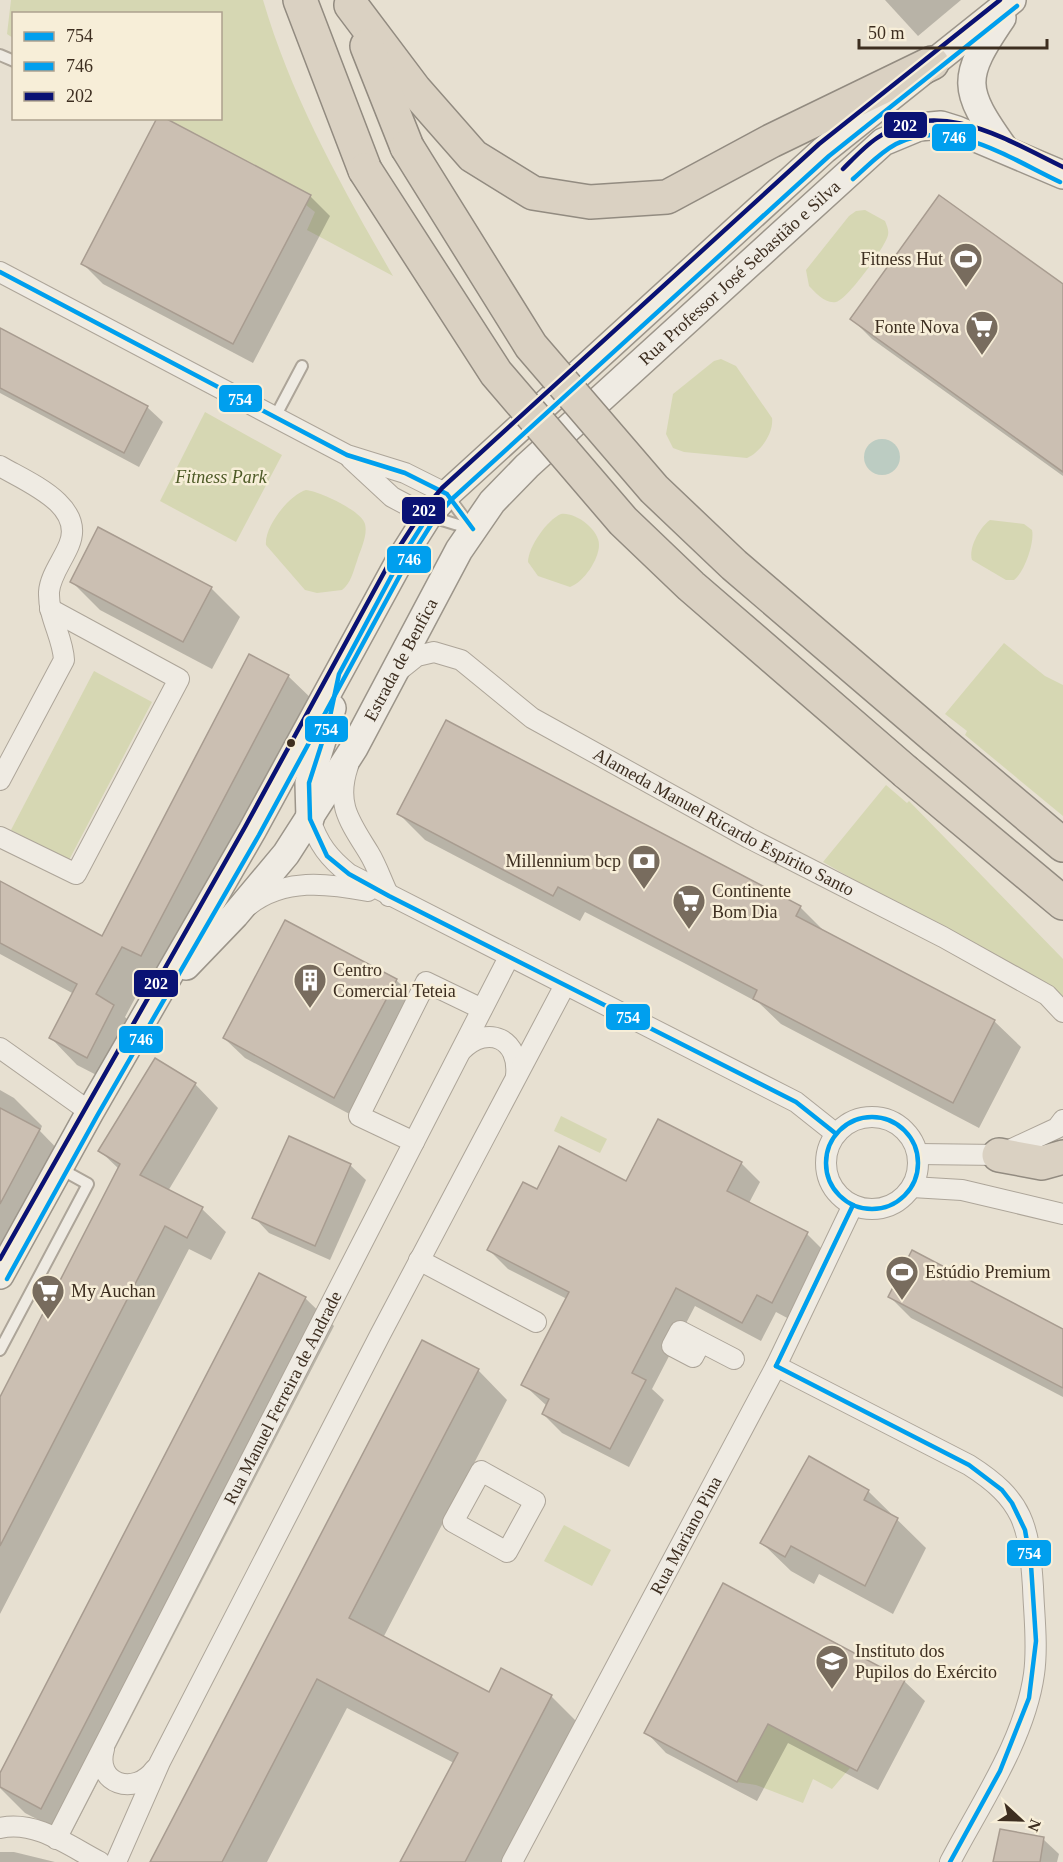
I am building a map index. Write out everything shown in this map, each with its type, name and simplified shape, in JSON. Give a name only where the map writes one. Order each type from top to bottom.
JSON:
[{"type":"highway","points":[[300,0],[365,170],[496,373],[622,521],[691,586],[906,772],[1063,903]]},
{"type":"highway","points":[[350,2],[415,90],[473,156],[533,193],[590,202],[667,197],[771,141],[932,63]]},
{"type":"highway","points":[[350,2],[407,147],[531,346],[654,489],[734,565],[1063,845]]},
{"type":"highway","points":[[999,1155],[1042,1163],[1063,1157]]},
{"type":"street","name":"Rua Professor José Sebastião e Silva","points":[[504,441],[824,150],[1013,0]]},
{"type":"street","points":[[1004,148],[977,106],[971,87],[972,68],[981,48],[1013,0]]},
{"type":"street","name":"Rua Professor José Sebastião e Silva","points":[[526,466],[883,142],[920,127],[941,125],[1004,148],[1063,175]]},
{"type":"street","points":[[0,272],[347,455],[405,473],[447,494]]},
{"type":"street","name":"Estrada de Benfica","points":[[0,1275],[58,1168],[162,990],[339,674],[399,562],[428,516],[447,494],[504,441]]},
{"type":"street","points":[[347,455],[392,496],[428,516]]},
{"type":"street","points":[[0,466],[49,495],[66,510],[73,533],[50,588],[50,609],[64,660],[0,780]]},
{"type":"street","name":"Estrada de Benfica","points":[[162,990],[235,915],[286,854],[354,748],[473,529],[492,502],[526,466]]},
{"type":"street","points":[[0,837],[76,874],[179,679],[50,609]]},
{"type":"street","name":"Alameda Manuel Ricardo Espírito Santo","points":[[390,679],[417,656],[434,652],[461,660],[532,718],[598,752],[700,810],[943,937],[1047,996],[1063,1012]]},
{"type":"street","points":[[339,674],[329,721],[310,776],[307,800],[315,834],[327,856],[349,874],[389,896],[796,1102],[835,1133]]},
{"type":"street","points":[[354,748],[342,794],[345,812],[370,854],[389,896]]},
{"type":"street","points":[[235,915],[258,898],[286,886],[306,884],[344,886],[389,896]]},
{"type":"street","name":"Rua Manuel Ferreira de Andrade","points":[[56,1839],[509,957]]},
{"type":"street","points":[[414,1142],[359,1116],[420,992],[426,982],[482,1009]]},
{"type":"street","points":[[116,1862],[160,1762],[419,1260],[566,985]]},
{"type":"street","points":[[461,1051],[480,1037],[498,1038],[506,1043],[514,1053],[517,1065],[516,1079]]},
{"type":"street","points":[[0,1048],[90,1112]]},
{"type":"street","points":[[873,1115],[894,1121],[910,1135],[918,1154],[918,1171],[912,1187],[901,1199],[886,1207],[869,1209],[853,1205],[836,1192],[826,1173],[826,1152],[835,1133],[852,1120],[873,1115]]},
{"type":"street","points":[[918,1154],[999,1155],[1057,1128],[1063,1120]]},
{"type":"street","points":[[912,1187],[962,1190],[1063,1214]]},
{"type":"street","name":"Rua Mariano Pina","points":[[512,1862],[776,1366],[853,1205]]},
{"type":"street","points":[[419,1260],[537,1322]]},
{"type":"street","points":[[701,1342],[734,1359]]},
{"type":"street","points":[[776,1366],[959,1460],[994,1481],[1019,1511],[1027,1531],[1031,1552],[1036,1645],[1034,1674],[1028,1702],[1019,1730],[950,1862]]},
{"type":"street","points":[[109,1735],[101,1763],[104,1772],[117,1782],[130,1785],[140,1783],[149,1777],[160,1762]]},
{"type":"street","points":[[0,1828],[16,1824],[36,1829],[100,1862]]},
{"type":"lane","points":[[275,417],[302,366]]},
{"type":"lane","points":[[447,494],[473,529]]},
{"type":"lane","points":[[428,516],[473,529]]},
{"type":"lane","points":[[0,1350],[88,1184],[58,1168]]},
{"type":"green space","points":[[11,0],[263,0],[303,107],[337,176],[393,276],[307,230],[315,212],[306,205],[311,195],[169,120],[222,120],[222,12],[12,12],[12,37],[7,34]]},
{"type":"green space","points":[[865,210],[885,221],[888,231],[886,241],[848,292],[836,302],[828,301],[809,286],[806,270],[849,216],[856,211]]},
{"type":"green space","points":[[721,359],[736,366],[772,418],[771,429],[766,441],[747,458],[684,452],[673,448],[666,434],[673,394],[714,361]]},
{"type":"green space","name":"Fitness Park","points":[[205,412],[282,455],[236,542],[160,501]]},
{"type":"green space","points":[[306,490],[330,498],[348,508],[356,513],[365,524],[365,538],[353,573],[342,590],[317,593],[305,590],[266,545],[266,538],[273,521],[292,498]]},
{"type":"green space","points":[[561,514],[573,516],[585,523],[595,533],[599,545],[590,569],[570,587],[538,576],[528,562],[531,549],[539,535],[550,522]]},
{"type":"green space","points":[[990,520],[1024,524],[1032,530],[1028,557],[1014,580],[1006,580],[972,560],[971,555],[976,538]]},
{"type":"green space","points":[[1004,643],[1045,676],[1063,685],[1063,816],[965,735],[967,731],[945,714]]},
{"type":"green space","points":[[94,671],[152,702],[69,860],[11,830]]},
{"type":"green space","points":[[886,785],[907,803],[909,801],[1063,959],[1063,1003],[1038,985],[823,862]]},
{"type":"green space","points":[[561,1116],[607,1139],[600,1153],[554,1131]]},
{"type":"green space","points":[[564,1525],[611,1550],[592,1586],[544,1561]]},
{"type":"green space","points":[[768,1724],[850,1768],[832,1789],[813,1779],[803,1803],[756,1785],[737,1782]]},
{"type":"shaded area","points":[[882,439],[894,445],[900,457],[894,469],[882,475],[870,469],[864,457],[870,445]]},
{"type":"building","points":[[156,120],[169,120],[311,195],[233,344],[81,264]]},
{"type":"building","name":"Fonte Nova","points":[[939,195],[1063,284],[1063,472],[850,319]]},
{"type":"building","points":[[0,328],[148,406],[124,453],[0,388]]},
{"type":"building","points":[[98,527],[212,587],[183,642],[70,582]]},
{"type":"building","points":[[249,654],[289,675],[141,956],[122,947],[96,994],[114,1005],[87,1058],[49,1038],[77,984],[0,943],[0,881],[102,936]]},
{"type":"building","points":[[446,720],[801,906],[796,916],[995,1020],[953,1103],[753,999],[757,990],[558,887],[553,896],[397,814]]},
{"type":"building","name":"Centro Comercial Teteia","points":[[285,920],[397,979],[334,1098],[223,1038]]},
{"type":"building","points":[[155,1058],[196,1083],[140,1175],[203,1207],[187,1238],[165,1226],[0,1546],[0,1397],[120,1164],[98,1151]]},
{"type":"building","points":[[0,1108],[40,1129],[0,1204]]},
{"type":"building","points":[[658,1119],[742,1162],[727,1191],[808,1232],[772,1303],[757,1295],[742,1323],[676,1288],[632,1373],[646,1380],[610,1449],[542,1414],[549,1399],[521,1385],[569,1292],[487,1250],[523,1182],[537,1189],[559,1146],[626,1181]]},
{"type":"building","points":[[289,1136],[351,1164],[315,1246],[252,1218]]},
{"type":"building","points":[[912,1250],[1063,1329],[1063,1388],[888,1297]]},
{"type":"building","points":[[259,1273],[306,1297],[41,1809],[0,1787],[0,1773]]},
{"type":"building","points":[[422,1340],[479,1369],[349,1618],[489,1692],[501,1668],[552,1695],[465,1862],[400,1862],[458,1753],[317,1679],[222,1862],[150,1862]]},
{"type":"building","points":[[809,1456],[869,1490],[864,1500],[898,1518],[865,1586],[791,1546],[785,1557],[760,1543]]},
{"type":"building","points":[[723,1583],[905,1680],[857,1771],[768,1724],[737,1782],[644,1733]]},
{"type":"building","points":[[1000,1829],[1044,1837],[1040,1862],[993,1862]]},
{"type":"transit line","name":"202","points":[[0,1259],[245,827],[392,558],[422,512],[442,488],[819,144],[1000,0]]},
{"type":"transit line","name":"746","points":[[7,1279],[97,1116],[259,835],[405,566],[434,520],[452,499],[829,156],[1017,6]]},
{"type":"transit line","name":"202","points":[[843,169],[877,138],[900,126],[924,121],[948,121],[972,126],[995,134],[1063,167]]},
{"type":"transit line","name":"746","points":[[853,179],[896,144],[916,137],[937,135],[958,138],[1001,152],[1060,182]]},
{"type":"transit line","name":"754","points":[[0,272],[347,455],[405,473],[447,494],[473,529]]},
{"type":"transit line","name":"754","points":[[428,516],[399,562],[339,674],[329,721],[309,783],[310,819],[327,856],[349,874],[389,896],[796,1102],[835,1133]]},
{"type":"transit line","name":"754","points":[[872,1117],[890,1120],[905,1130],[915,1145],[918,1163],[915,1181],[905,1196],[890,1206],[872,1209],[854,1206],[839,1196],[829,1181],[826,1163],[829,1145],[839,1130],[854,1120],[872,1117]]},
{"type":"transit line","name":"754","points":[[776,1366],[853,1205]]},
{"type":"transit line","name":"754","points":[[776,1366],[969,1465],[1002,1490],[1012,1503],[1025,1530],[1031,1565],[1036,1641],[1029,1698],[1000,1771],[950,1862]]},
{"type":"place","name":"Fitness Hut","points":[[966,288]]},
{"type":"place","name":"Fonte Nova","points":[[982,356]]},
{"type":"place","name":"Millennium bcp","points":[[644,890]]},
{"type":"place","name":"Continente Bom Dia","points":[[689,930]]},
{"type":"place","name":"Centro Comercial Teteia","points":[[310,1009]]},
{"type":"place","name":"Estúdio Premium","points":[[902,1301]]},
{"type":"place","name":"My Auchan","points":[[48,1320]]},
{"type":"place","name":"Instituto dos Pupilos do Exército","points":[[832,1690]]}]
